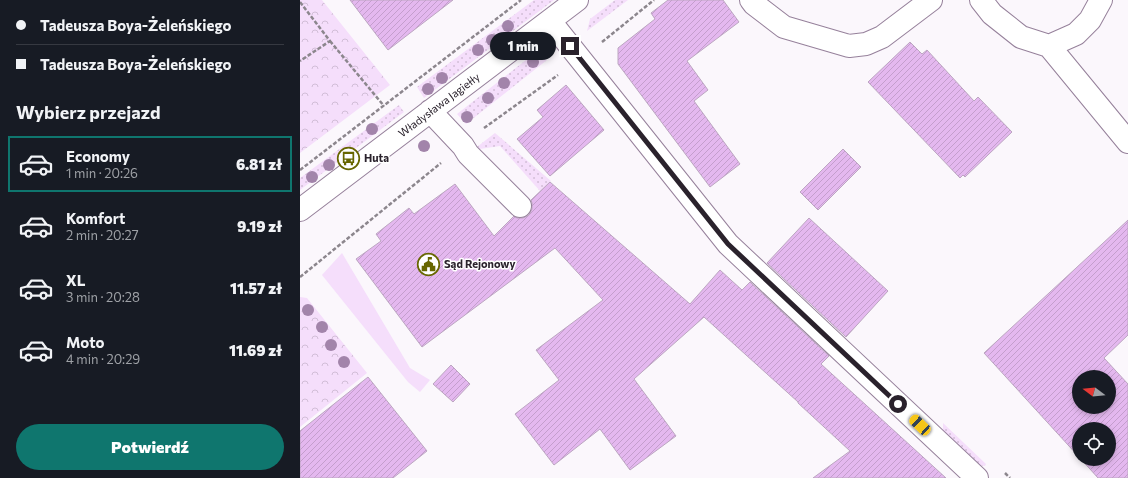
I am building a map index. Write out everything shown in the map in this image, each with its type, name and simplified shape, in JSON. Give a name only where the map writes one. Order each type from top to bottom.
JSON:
[{"type":"street","name":"Władysława Jagiełły","points":[[300,210],[577,0]]},
{"type":"street","points":[[751,0],[784,27],[849,46],[866,44],[882,37],[931,0]]},
{"type":"street","points":[[981,0],[992,14],[1021,37],[1049,46],[1128,142]]},
{"type":"street","points":[[1049,46],[1076,34],[1090,20],[1100,0]]},
{"type":"street","points":[[550,21],[728,244],[977,478]]},
{"type":"street","points":[[430,111],[463,146],[468,154],[520,206]]},
{"type":"path","points":[[300,170],[521,0]]},
{"type":"path","points":[[300,2],[384,106]]},
{"type":"path","points":[[300,61],[330,41]]},
{"type":"green space","points":[[300,0],[322,0],[390,85],[300,153]]},
{"type":"green space","points":[[534,0],[554,0],[424,98],[417,87]]},
{"type":"green space","points":[[615,0],[628,0],[587,31],[590,19]]},
{"type":"green space","points":[[534,56],[547,60],[466,124],[457,114],[526,60]]},
{"type":"green space","points":[[399,105],[404,112],[300,190],[300,178]]},
{"type":"green space","points":[[495,133],[551,181],[540,191],[500,146],[473,150]]},
{"type":"green space","points":[[342,253],[410,368],[430,380],[420,392],[408,382],[322,275]]},
{"type":"green space","points":[[300,297],[307,298],[367,373],[300,427]]},
{"type":"green space","points":[[943,423],[986,464],[985,466],[979,465],[943,431]]},
{"type":"building","points":[[350,0],[453,0],[388,50]]},
{"type":"building","points":[[668,0],[723,0],[739,22],[687,61],[708,90],[694,101],[740,164],[710,187],[618,64],[618,48],[655,19],[651,13]]},
{"type":"building","points":[[910,42],[922,54],[927,50],[974,101],[978,97],[1012,132],[965,177],[963,175],[960,178],[868,82]]},
{"type":"building","points":[[566,85],[604,130],[550,176],[517,139],[543,117],[537,110]]},
{"type":"building","points":[[843,149],[861,167],[818,210],[800,192]]},
{"type":"building","points":[[550,182],[690,304],[720,270],[742,290],[750,282],[829,356],[821,364],[946,478],[813,478],[850,451],[704,317],[634,379],[676,436],[630,470],[600,429],[554,465],[515,414],[559,380],[536,350],[603,300],[555,248],[422,347],[356,259],[381,241],[376,234],[409,208],[414,214],[455,184],[494,236],[514,216],[517,218],[523,218],[529,215],[532,209],[531,200]]},
{"type":"building","points":[[809,218],[888,291],[846,337],[767,263]]},
{"type":"building","points":[[1128,220],[1128,335],[1104,358],[1115,370],[1072,370],[1072,414],[1116,414],[1116,371],[1128,384],[1128,478],[1098,478],[1087,466],[1116,466],[1116,422],[1072,422],[1072,449],[984,353]]},
{"type":"building","points":[[451,365],[470,384],[453,402],[433,384]]},
{"type":"building","points":[[368,377],[427,451],[393,478],[300,478],[300,431]]},
{"type":"place","name":"Huta","points":[[349,158]]},
{"type":"place","name":"Sąd Rejonowy","points":[[428,264]]},
{"type":"route","points":[[570,46],[728,244],[898,404]]}]
